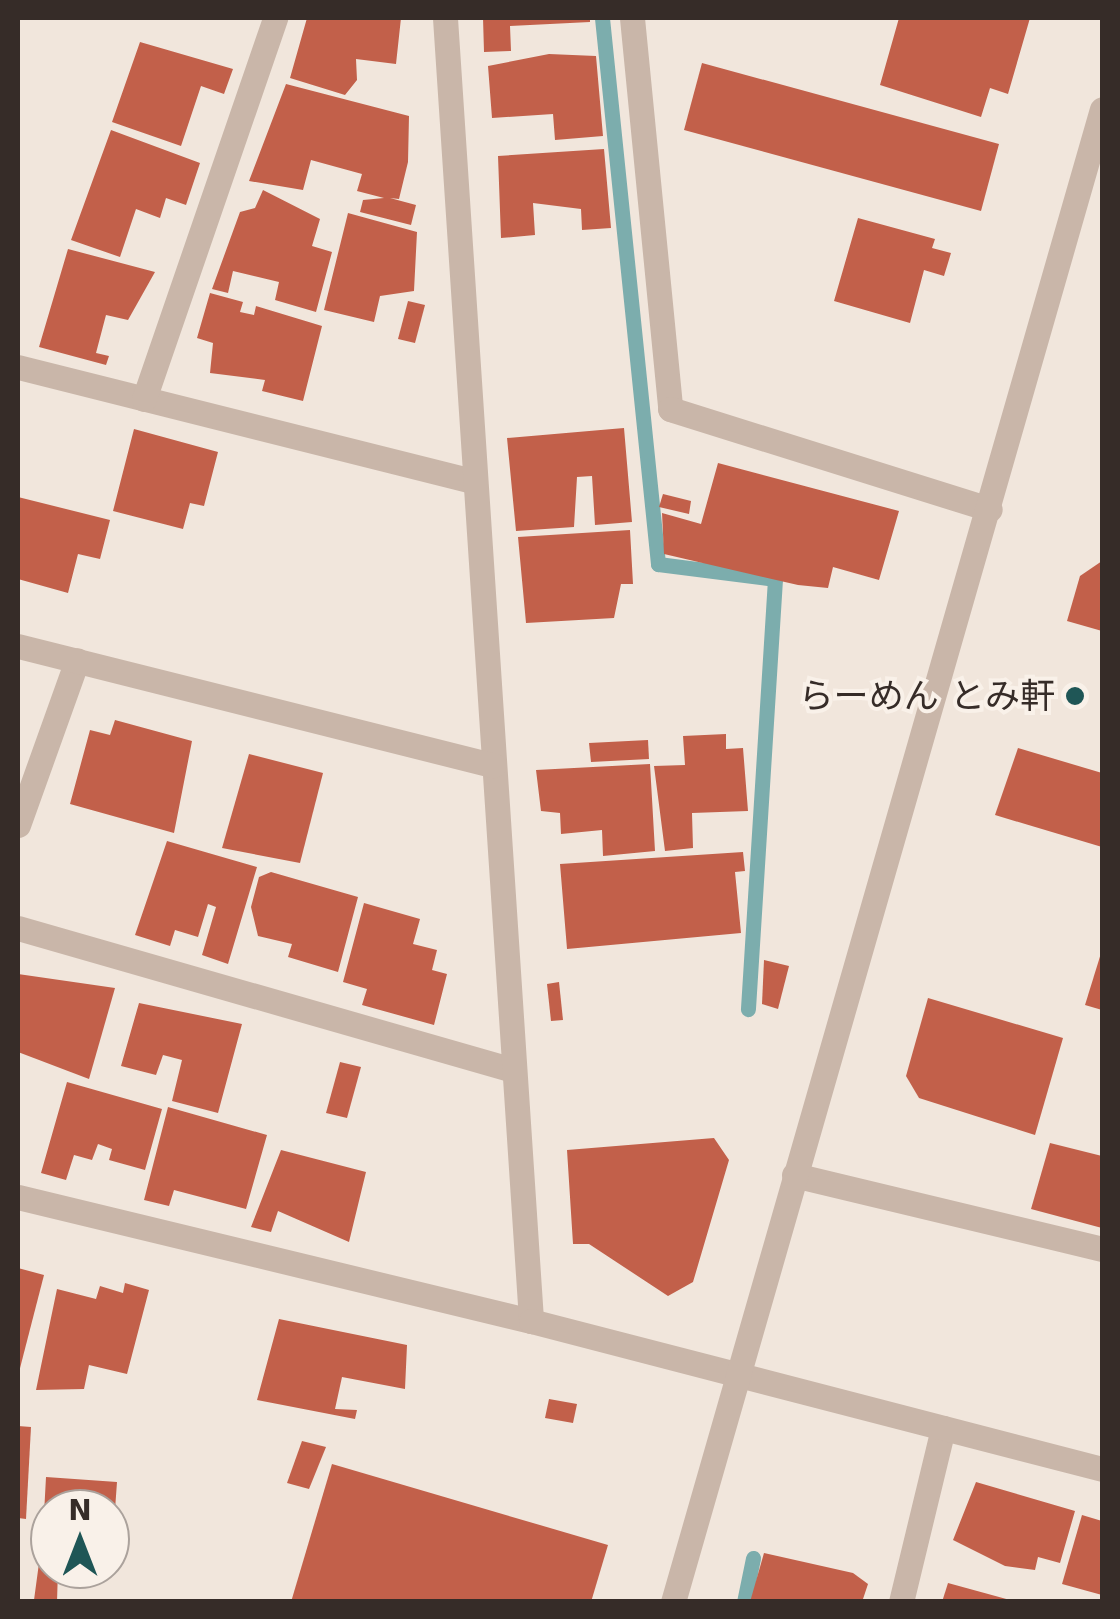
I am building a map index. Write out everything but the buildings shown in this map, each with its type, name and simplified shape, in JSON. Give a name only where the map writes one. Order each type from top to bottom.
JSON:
[{"type":"street","points":[[144,399],[275,18]]},
{"type":"street","points":[[445,18],[530,1320]]},
{"type":"street","points":[[632,18],[670,409],[990,509]]},
{"type":"street","points":[[673,1602],[990,509],[1092,182],[1102,110]]},
{"type":"street","points":[[18,367],[475,482]]},
{"type":"street","points":[[18,646],[493,765]]},
{"type":"street","points":[[18,826],[77,660]]},
{"type":"street","points":[[18,928],[513,1070]]},
{"type":"street","points":[[794,1175],[1102,1250]]},
{"type":"street","points":[[18,1197],[738,1372],[1102,1469]]},
{"type":"street","points":[[901,1602],[942,1428]]},
{"type":"waterway","points":[[602,18],[658,564],[775,579],[748,1009]]},
{"type":"waterway","points":[[744,1602],[753,1558]]},
{"type":"place","name":"らーめん とみ軒","points":[[1075,696]]}]
